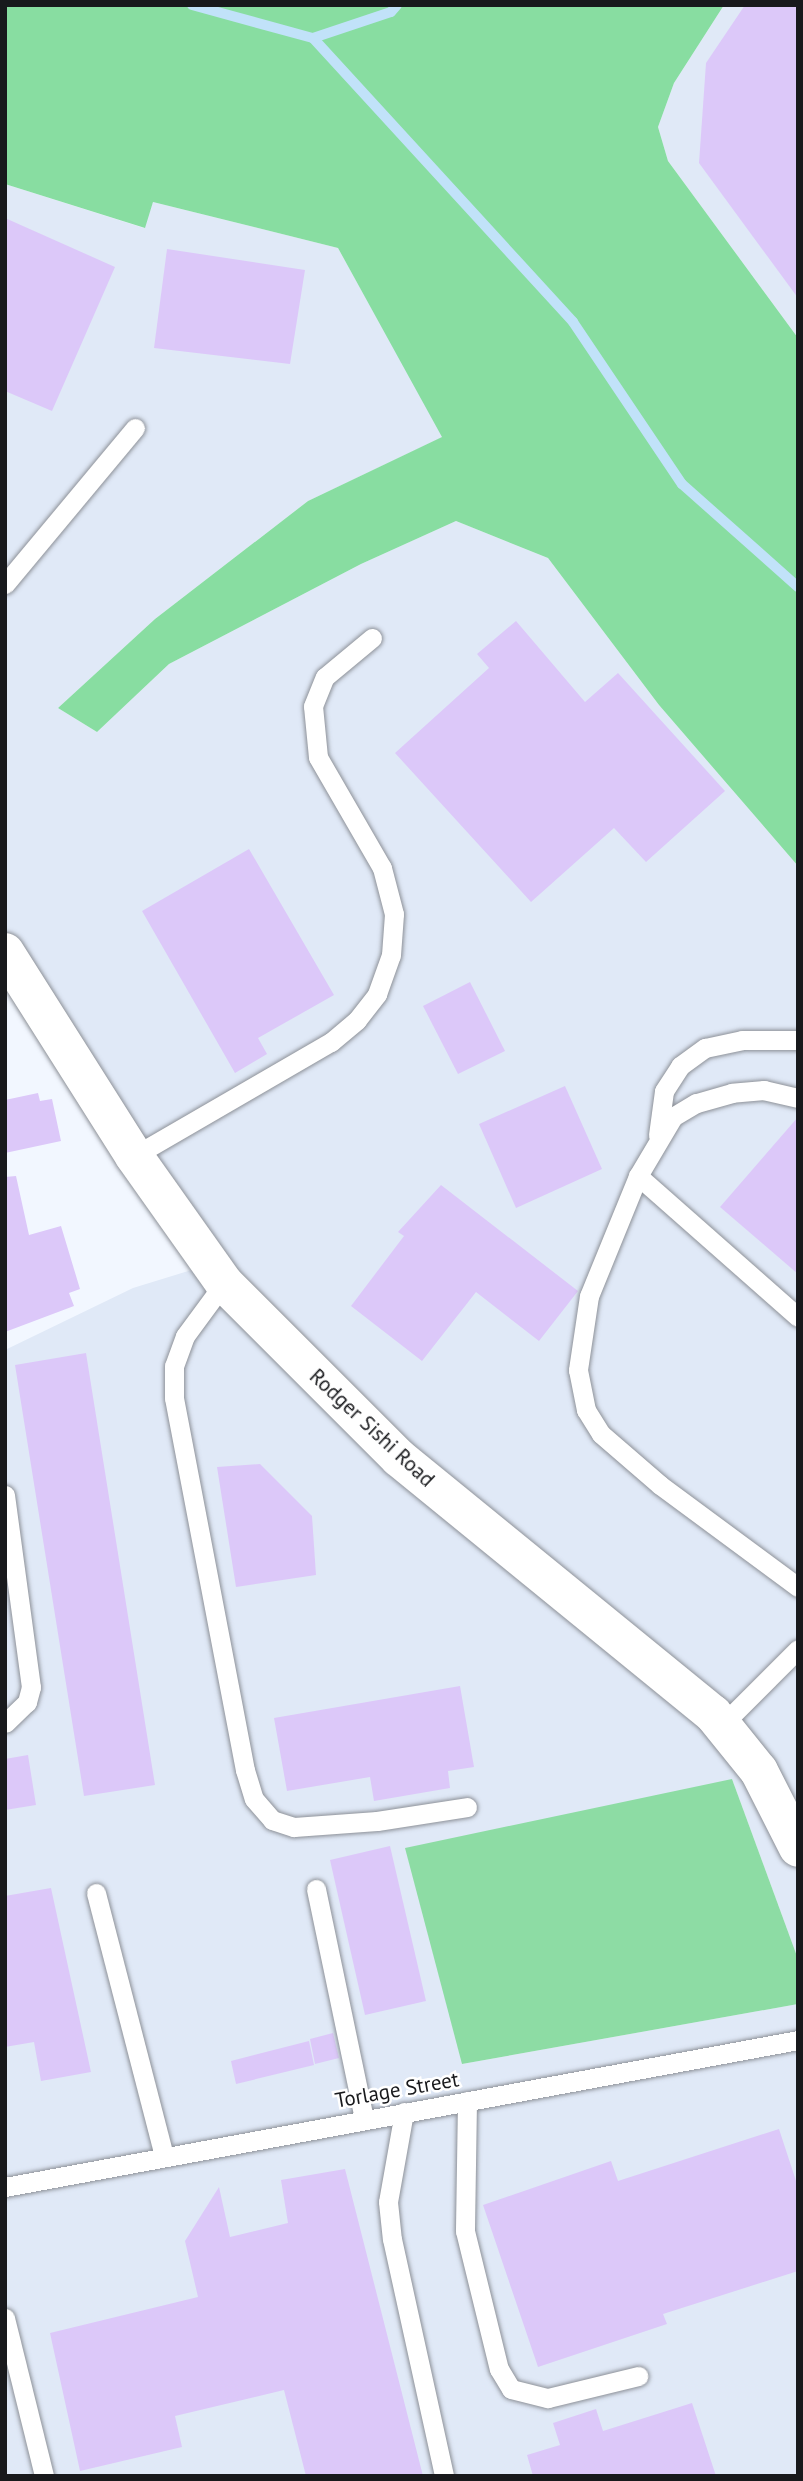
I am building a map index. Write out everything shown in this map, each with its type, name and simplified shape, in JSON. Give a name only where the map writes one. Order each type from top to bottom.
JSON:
[{"type":"street","name":"Rodger Sishi Road","points":[[5,952],[134,1156],[225,1283],[399,1458],[536,1566],[722,1725],[759,1771],[798,1847]]},
{"type":"lane","points":[[5,584],[135,428]]},
{"type":"lane","points":[[134,1156],[331,1042],[357,1020],[377,994],[391,955],[394,914],[383,868],[318,757],[313,706],[325,677],[372,638]]},
{"type":"lane","points":[[658,1136],[664,1091],[680,1066],[705,1048],[742,1040],[798,1040]]},
{"type":"lane","points":[[798,1098],[764,1090],[732,1093],[696,1103],[673,1117],[658,1136],[638,1176],[589,1296],[578,1370],[586,1410],[601,1434],[660,1485],[798,1587]]},
{"type":"lane","points":[[638,1176],[798,1317]]},
{"type":"lane","points":[[225,1283],[185,1336],[174,1366],[174,1398],[244,1769],[254,1799],[272,1820],[294,1827],[377,1821],[467,1807]]},
{"type":"lane","points":[[5,1495],[31,1687],[27,1702],[5,1723]]},
{"type":"lane","points":[[722,1725],[798,1649]]},
{"type":"lane","points":[[316,1889],[364,2119]]},
{"type":"lane","points":[[96,1893],[164,2156]]},
{"type":"lane","name":"Torlage Street","points":[[5,2188],[164,2156],[798,2040]]},
{"type":"lane","points":[[467,2101],[465,2231],[499,2369],[511,2389],[548,2398],[638,2376]]},
{"type":"lane","points":[[404,2112],[389,2192],[392,2239],[444,2476]]},
{"type":"lane","points":[[6,2325],[44,2476]]},
{"type":"shaded area","points":[[724,5],[798,5],[798,338],[668,161],[658,127],[674,83]]},
{"type":"shaded area","points":[[5,184],[144,228],[153,202],[338,248],[443,437],[308,501],[155,619],[58,708],[97,732],[169,664],[361,564],[456,521],[548,558],[659,705],[798,866],[798,1959],[732,1779],[462,2064],[798,2004],[798,2476],[5,2476],[5,1350],[133,1288],[211,1264],[5,948]]},
{"type":"green space","points":[[5,5],[724,5],[674,83],[658,127],[668,161],[798,338],[798,866],[659,705],[548,558],[456,521],[361,564],[169,664],[97,732],[58,708],[155,619],[308,501],[442,437],[338,248],[153,202],[145,228],[5,184]]},
{"type":"green space","points":[[732,1779],[798,1959],[798,2004],[462,2064],[405,1848]]},
{"type":"building","points":[[745,5],[798,5],[798,298],[699,163],[706,63]]},
{"type":"building","points":[[5,218],[115,267],[52,411],[5,391]]},
{"type":"building","points":[[167,249],[305,270],[290,364],[154,348]]},
{"type":"building","points":[[516,621],[585,702],[618,673],[725,791],[646,862],[614,828],[531,902],[395,753],[489,668],[477,654]]},
{"type":"building","points":[[249,849],[334,995],[258,1038],[267,1054],[235,1073],[142,911]]},
{"type":"building","points":[[470,982],[505,1051],[458,1074],[423,1006]]},
{"type":"building","points":[[565,1086],[602,1169],[516,1208],[479,1124]]},
{"type":"building","points":[[38,1093],[40,1101],[52,1099],[61,1141],[5,1153],[5,1100]]},
{"type":"building","points":[[798,1117],[798,1274],[720,1207]]},
{"type":"building","points":[[16,1176],[29,1235],[61,1226],[80,1289],[69,1293],[74,1306],[5,1332],[5,1177]]},
{"type":"building","points":[[441,1185],[578,1291],[539,1341],[476,1292],[422,1361],[351,1306],[404,1236],[398,1232]]},
{"type":"building","points":[[86,1353],[155,1785],[84,1796],[15,1365]]},
{"type":"building","points":[[260,1464],[312,1516],[316,1575],[236,1587],[217,1467]]},
{"type":"building","points":[[460,1686],[474,1767],[448,1771],[450,1788],[374,1801],[370,1777],[287,1791],[274,1718]]},
{"type":"building","points":[[28,1755],[36,1805],[5,1810],[5,1759]]},
{"type":"building","points":[[390,1846],[426,2001],[365,2015],[330,1860]]},
{"type":"building","points":[[51,1888],[91,2072],[41,2081],[34,2042],[5,2047],[5,1896]]},
{"type":"building","points":[[333,2033],[339,2058],[315,2064],[310,2039]]},
{"type":"building","points":[[309,2041],[314,2065],[236,2084],[231,2061]]},
{"type":"building","points":[[779,2129],[798,2187],[798,2271],[663,2314],[667,2324],[538,2367],[483,2205],[611,2161],[618,2181]]},
{"type":"building","points":[[345,2169],[423,2476],[306,2476],[284,2390],[175,2416],[182,2447],[80,2471],[50,2333],[198,2297],[185,2241],[219,2187],[230,2237],[288,2223],[281,2180]]},
{"type":"building","points":[[692,2403],[716,2476],[533,2476],[527,2455],[560,2445],[553,2423],[596,2409],[603,2431]]},
{"type":"waterway","points":[[192,5],[313,38],[391,12],[397,5]]},
{"type":"waterway","points":[[313,38],[573,322],[682,484],[798,587]]}]
